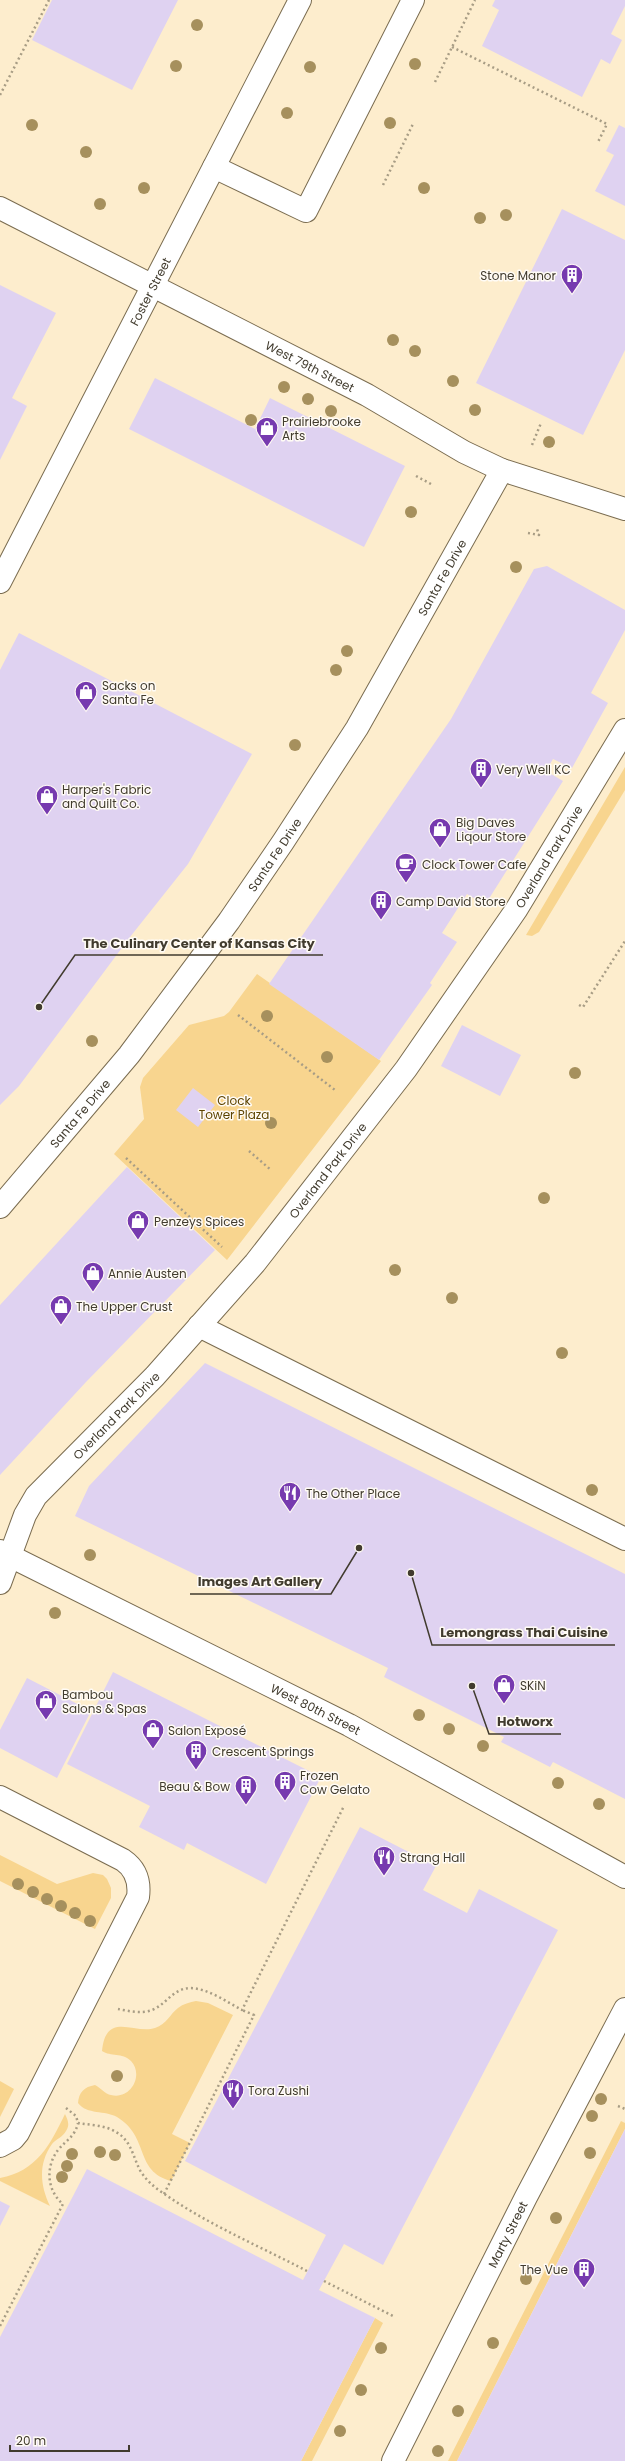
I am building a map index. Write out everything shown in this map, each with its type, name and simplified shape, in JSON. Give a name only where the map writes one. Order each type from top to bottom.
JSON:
[{"type":"street","name":"Foster Street","points":[[0,582],[300,0]]},
{"type":"street","points":[[214,167],[306,211],[413,0]]},
{"type":"street","name":"West 79th Street","points":[[0,208],[367,395],[464,452],[502,470],[625,509]]},
{"type":"street","name":"Santa Fe Drive","points":[[0,1207],[128,1055],[229,921],[283,842],[357,728],[502,470]]},
{"type":"street","name":"Overland Park Drive","points":[[0,1584],[5,1554],[36,1496],[155,1376],[255,1263],[406,1069],[516,910],[625,730]]},
{"type":"street","points":[[199,1326],[625,1539]]},
{"type":"street","name":"West 80th Street","points":[[5,1554],[349,1725],[625,1877]]},
{"type":"street","points":[[0,1797],[123,1860],[135,1873],[139,1889],[131,1911],[18,2133],[13,2139],[0,2146]]},
{"type":"street","name":"Marty Street","points":[[393,2461],[526,2197],[625,2009]]},
{"type":"path","points":[[0,95],[49,0]]},
{"type":"path","points":[[435,82],[475,0]]},
{"type":"path","points":[[452,47],[607,124],[598,142]]},
{"type":"path","points":[[383,185],[413,124]]},
{"type":"path","points":[[531,448],[541,423]]},
{"type":"path","points":[[416,476],[431,484]]},
{"type":"path","points":[[528,533],[538,535],[537,529]]},
{"type":"path","points":[[579,1005],[583,1007],[625,941]]},
{"type":"path","points":[[238,1015],[335,1090]]},
{"type":"path","points":[[249,1151],[271,1170]]},
{"type":"path","points":[[126,1158],[222,1247]]},
{"type":"path","points":[[242,2010],[344,1806]]},
{"type":"path","points":[[114,2008],[138,2011],[152,2010],[179,1990],[192,1988],[206,1992],[254,2015],[164,2194]]},
{"type":"path","points":[[618,2106],[625,2109]]},
{"type":"path","points":[[0,2326],[63,2204],[51,2190],[51,2169],[56,2152],[74,2135],[78,2123],[76,2116],[64,2107]]},
{"type":"path","points":[[78,2123],[108,2128],[124,2138],[129,2143],[141,2172],[149,2183],[188,2210],[307,2271]]},
{"type":"path","points":[[324,2281],[395,2317]]},
{"type":"green space","points":[[625,767],[625,790],[539,932],[532,936],[526,935]]},
{"type":"green space","name":"Clock Tower Plaza","points":[[257,974],[381,1061],[227,1260],[114,1154],[144,1119],[140,1087],[143,1078],[189,1025],[224,1016],[229,1012]]},
{"type":"green space","points":[[0,1855],[57,1884],[93,1873],[103,1875],[107,1879],[111,1888],[111,1898],[95,1929],[0,1881]]},
{"type":"green space","points":[[196,2001],[208,2003],[233,2015],[172,2134],[190,2143],[171,2181],[159,2176],[152,2170],[146,2162],[134,2134],[127,2125],[117,2117],[91,2111],[82,2107],[78,2103],[81,2093],[91,2086],[95,2085],[111,2095],[118,2096],[130,2090],[136,2079],[135,2067],[128,2058],[102,2051],[109,2031],[122,2027],[139,2029],[155,2028],[163,2024],[175,2010],[187,2003]]},
{"type":"green space","points":[[0,2081],[14,2089],[0,2117]]},
{"type":"green space","points":[[65,2114],[68,2127],[65,2133],[52,2144],[44,2159],[42,2175],[44,2190],[50,2206],[0,2181],[0,2178],[13,2175],[24,2169],[41,2155],[54,2136]]},
{"type":"green space","points":[[621,2121],[625,2123],[625,2129],[457,2461],[448,2461]]},
{"type":"green space","points":[[375,2318],[383,2323],[312,2461],[301,2461]]},
{"type":"building","points":[[52,0],[178,0],[132,90],[32,40]]},
{"type":"building","points":[[495,0],[625,0],[625,6],[611,34],[622,40],[610,64],[601,59],[582,97],[482,46],[499,10],[492,6]]},
{"type":"building","points":[[619,125],[625,128],[625,206],[595,191],[614,155],[606,151]]},
{"type":"building","name":"Stone Manor","points":[[562,209],[625,240],[625,350],[583,435],[476,383]]},
{"type":"building","points":[[0,285],[56,313],[12,398],[27,406],[0,460]]},
{"type":"building","name":"Prairiebrooke Arts","points":[[155,378],[255,429],[270,398],[405,466],[364,547],[129,429]]},
{"type":"building","points":[[547,566],[625,610],[625,630],[591,693],[608,703],[572,768],[553,759],[546,771],[563,781],[485,905],[467,894],[442,933],[457,942],[430,983],[432,985],[379,1060],[269,984],[451,719],[534,569]]},
{"type":"building","points":[[19,633],[252,754],[188,864],[130,937],[19,1086],[0,1105],[0,670]]},
{"type":"building","points":[[462,1025],[521,1055],[500,1096],[441,1066]]},
{"type":"building","points":[[193,1088],[215,1105],[198,1127],[176,1110]]},
{"type":"building","points":[[127,1167],[215,1250],[86,1382],[0,1475],[0,1305]]},
{"type":"building","points":[[205,1363],[625,1574],[625,1799],[553,1762],[550,1767],[501,1742],[504,1737],[384,1677],[388,1668],[75,1516],[89,1486]]},
{"type":"building","points":[[113,1672],[321,1777],[266,1884],[187,1843],[184,1850],[139,1827],[150,1806],[67,1764]]},
{"type":"building","name":"Bambou Salons & Spas","points":[[27,1678],[91,1711],[57,1778],[0,1748],[0,1730]]},
{"type":"building","points":[[360,1827],[436,1866],[423,1890],[467,1913],[479,1889],[558,1930],[383,2265],[344,2244],[319,2290],[375,2318],[301,2461],[0,2461],[0,2337],[87,2169],[303,2280],[326,2235],[185,2161]]},
{"type":"building","name":"The Vue","points":[[625,2129],[625,2461],[457,2461]]},
{"type":"building","points":[[0,2201],[10,2206],[0,2226]]},
{"type":"place","name":"Stone Manor","points":[[572,294]]},
{"type":"place","name":"Prairiebrooke Arts","points":[[267,448]]},
{"type":"place","name":"Sacks on Santa Fe","points":[[86,712]]},
{"type":"place","name":"Very Well KC","points":[[481,788]]},
{"type":"place","name":"Harper's Fabric and Quilt Co.","points":[[47,816]]},
{"type":"place","name":"Big Daves Liqour Store","points":[[440,848]]},
{"type":"place","name":"Clock Tower Cafe","points":[[406,884]]},
{"type":"place","name":"Camp David Store","points":[[381,920]]},
{"type":"place","name":"The Culinary Center of Kansas City","points":[[39,1007]]},
{"type":"place","name":"Penzeys Spices","points":[[138,1240]]},
{"type":"place","name":"Annie Austen","points":[[93,1292]]},
{"type":"place","name":"The Upper Crust","points":[[61,1326]]},
{"type":"place","name":"The Other Place","points":[[290,1512]]},
{"type":"place","name":"Images Art Gallery","points":[[359,1548]]},
{"type":"place","name":"Lemongrass Thai Cuisine","points":[[411,1573]]},
{"type":"place","name":"Hotworx","points":[[472,1686]]},
{"type":"place","name":"SKiN","points":[[504,1704]]},
{"type":"place","name":"Bambou Salons & Spas","points":[[46,1720]]},
{"type":"place","name":"Salon Exposé","points":[[153,1750]]},
{"type":"place","name":"Crescent Springs","points":[[196,1770]]},
{"type":"place","name":"Frozen Cow Gelato","points":[[285,1802]]},
{"type":"place","name":"Beau & Bow","points":[[246,1806]]},
{"type":"place","name":"Strang Hall","points":[[384,1876]]},
{"type":"place","name":"Tora Zushi","points":[[233,2110]]},
{"type":"place","name":"The Vue","points":[[584,2288]]}]
